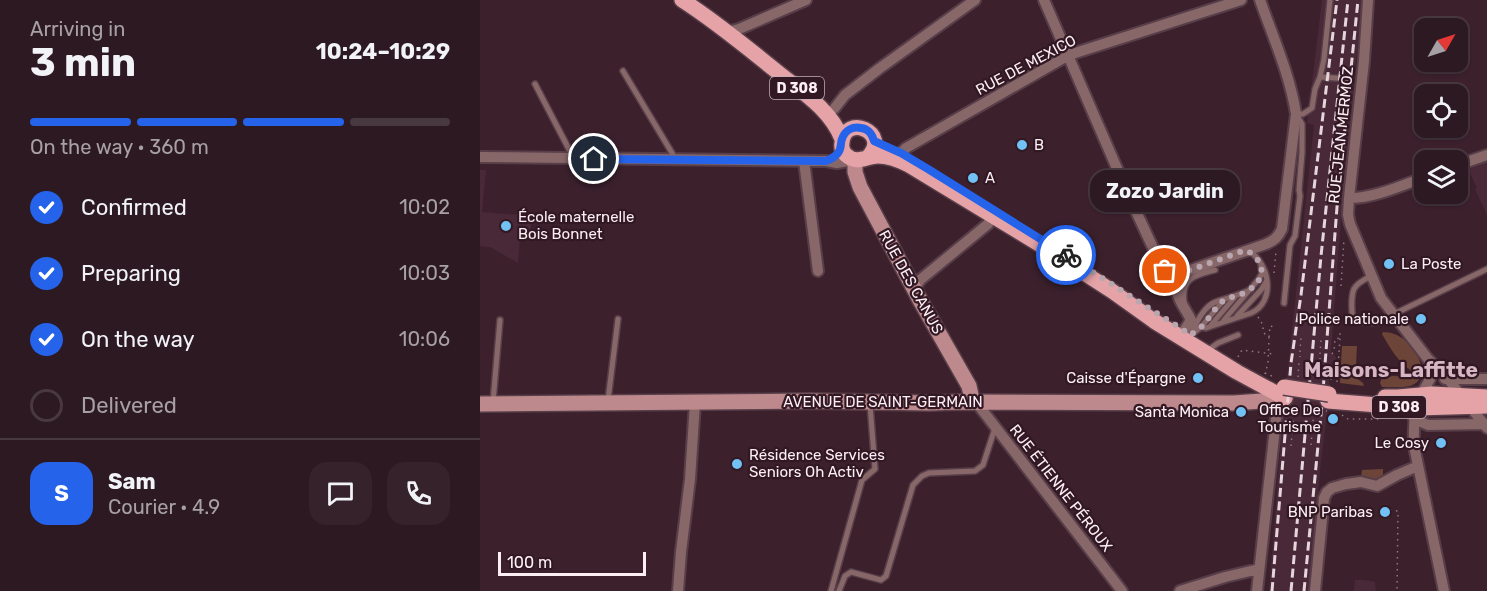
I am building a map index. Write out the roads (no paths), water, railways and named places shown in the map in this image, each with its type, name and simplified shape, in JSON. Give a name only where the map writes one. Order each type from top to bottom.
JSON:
[{"type":"main road","name":"D 308","points":[[682,0],[705,15]]},
{"type":"main road","name":"D 308","points":[[688,0],[821,108],[845,138]]},
{"type":"main road","name":"D 308","points":[[744,45],[843,117],[845,138]]},
{"type":"main road","points":[[860,127],[872,134],[874,141],[872,153],[859,159],[848,157],[844,152],[845,138],[860,127]]},
{"type":"main road","name":"D 308","points":[[874,141],[901,153],[1039,237],[1263,379],[1289,398]]},
{"type":"main road","name":"D 308","points":[[859,159],[884,156],[903,161],[1093,279],[1158,324],[1197,338],[1254,382],[1289,398],[1328,393],[1429,401],[1466,401],[1487,397]]},
{"type":"main road","name":"RUE DES CANUS","points":[[859,159],[855,172],[860,187],[969,386],[972,402]]},
{"type":"main road","name":"AVENUE DE SAINT-GERMAIN","points":[[486,404],[812,401],[1234,403],[1289,398]]},
{"type":"main road","name":"D 308","points":[[1466,401],[1487,406]]},
{"type":"street","points":[[727,32],[806,0]]},
{"type":"street","points":[[834,109],[845,95],[975,0]]},
{"type":"street","points":[[1044,0],[1160,263],[1165,271],[1179,274],[1274,240],[1279,236],[1282,228],[1296,114],[1287,76],[1260,0]]},
{"type":"street","name":"RUE DE MEXICO","points":[[901,153],[906,148],[1068,56],[1242,0]]},
{"type":"street","name":"RUE JEAN MERMOZ","points":[[1368,0],[1349,198],[1350,224],[1381,298],[1428,359],[1486,425]]},
{"type":"street","points":[[826,161],[840,151],[845,138]]},
{"type":"street","points":[[1468,162],[1487,156]]},
{"type":"street","points":[[480,157],[826,161],[837,163],[859,159]]},
{"type":"street","points":[[804,161],[818,271]]},
{"type":"street","points":[[1349,198],[1357,199],[1414,181]]},
{"type":"street","points":[[915,288],[920,280],[988,224],[993,216],[999,217],[1030,236],[1039,237]]},
{"type":"street","points":[[1179,274],[1176,290],[1197,338]]},
{"type":"street","points":[[1158,324],[1163,323],[1179,333],[1197,338]]},
{"type":"street","points":[[1428,359],[1428,424],[1486,425]]},
{"type":"street","points":[[1444,591],[1414,446],[1429,401],[1448,380],[1487,380]]},
{"type":"street","points":[[1257,591],[1277,410],[1279,404],[1289,398]]},
{"type":"street","name":"RUE ÉTIENNE PÉROUX","points":[[972,402],[995,428],[1122,591]]},
{"type":"street","points":[[678,591],[690,479],[695,403]]},
{"type":"street","points":[[1315,591],[1324,498],[1328,492],[1332,488],[1346,484],[1361,483],[1377,486],[1418,466]]},
{"type":"street","points":[[1180,591],[1259,569]]},
{"type":"lane","points":[[1296,114],[1303,114],[1312,108],[1324,59],[1330,0]]},
{"type":"lane","points":[[623,71],[676,159]]},
{"type":"lane","points":[[1320,77],[1350,79]]},
{"type":"lane","points":[[535,84],[574,158]]},
{"type":"lane","points":[[1284,303],[1290,245],[1295,236],[1300,196],[1302,124],[1296,114]]},
{"type":"lane","points":[[1197,338],[1211,325],[1257,310],[1262,306],[1265,300],[1267,280],[1265,272],[1255,255],[1246,250]]},
{"type":"lane","points":[[1223,321],[1258,280],[1262,273],[1261,263]]},
{"type":"lane","points":[[1371,276],[1353,289],[1352,315],[1354,320],[1382,322],[1487,269]]},
{"type":"lane","points":[[1185,309],[1184,294],[1187,283],[1191,278],[1215,270]]},
{"type":"lane","points":[[1236,317],[1261,290],[1267,280]]},
{"type":"lane","points":[[1197,338],[1198,319],[1211,304],[1250,290]]},
{"type":"lane","points":[[1211,325],[1235,297]]},
{"type":"lane","points":[[1197,338],[1224,300]]},
{"type":"lane","points":[[608,402],[618,319]]},
{"type":"lane","points":[[486,404],[500,320]]},
{"type":"lane","points":[[1197,338],[1215,344],[1238,335]]},
{"type":"lane","points":[[831,591],[862,480],[875,469],[870,402]]},
{"type":"lane","points":[[839,591],[848,573],[852,572],[881,580],[886,576],[913,485],[929,473],[979,469],[983,465],[995,428]]},
{"type":"railway","points":[[1272,591],[1291,363],[1337,0]]},
{"type":"railway","points":[[1291,591],[1321,256],[1348,0]]},
{"type":"railway","points":[[1304,591],[1322,404],[1337,207],[1358,0]]},
{"type":"place","name":"B","points":[[1022,145]]},
{"type":"place","name":"A","points":[[973,178]]},
{"type":"place","name":"École maternelle Bois Bonnet","points":[[506,226]]},
{"type":"place","name":"La Poste","points":[[1389,264]]},
{"type":"place","name":"Zozo Jardin","points":[[1165,271]]},
{"type":"place","name":"Police nationale","points":[[1421,319]]},
{"type":"place","name":"Caisse d'Épargne","points":[[1198,378]]},
{"type":"place","name":"Santa Monica","points":[[1241,412]]},
{"type":"place","name":"Office De Tourisme","points":[[1333,419]]},
{"type":"place","name":"Le Cosy","points":[[1441,443]]},
{"type":"place","name":"Résidence Services Seniors Oh Activ","points":[[737,464]]},
{"type":"place","name":"BNP Paribas","points":[[1385,512]]},
{"type":"district","name":"Maisons-Laffitte","points":[[1391,369]]}]
